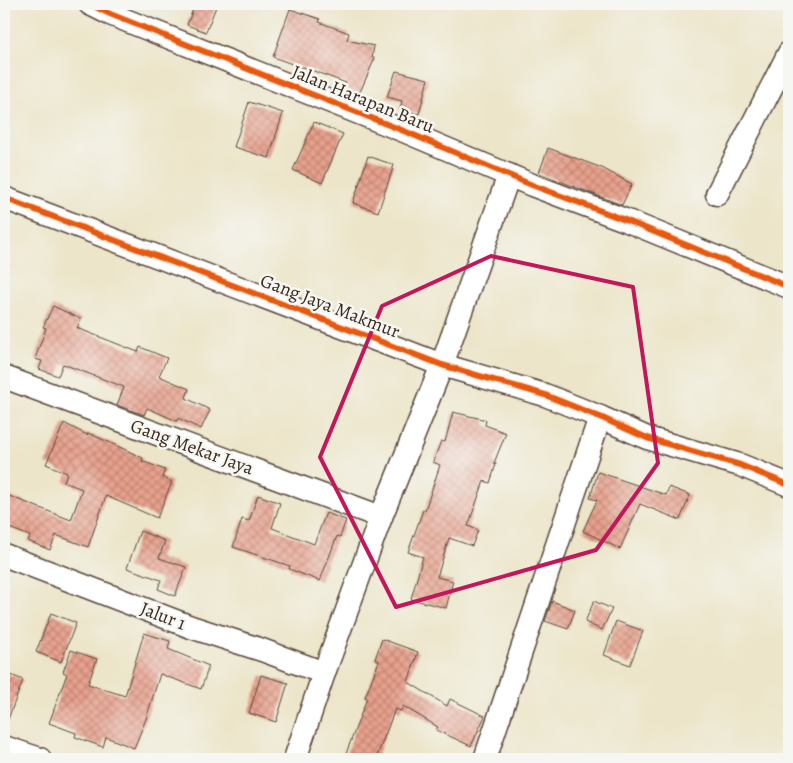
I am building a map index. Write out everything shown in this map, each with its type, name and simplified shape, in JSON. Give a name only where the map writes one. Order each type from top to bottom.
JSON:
[{"type":"street","name":"Jalan Harapan Baru","points":[[90,4],[110,14],[789,287]]},
{"type":"street","points":[[717,194],[789,53]]},
{"type":"street","points":[[295,759],[381,517],[442,365],[509,175]]},
{"type":"street","name":"Gang Jaya Makmur","points":[[4,198],[442,365],[545,395],[647,438],[740,466],[789,485]]},
{"type":"street","name":"Gang Mekar Jaya","points":[[4,377],[381,517]]},
{"type":"street","points":[[485,759],[600,417]]},
{"type":"street","name":"Jalur 1","points":[[4,555],[191,626],[324,673]]},
{"type":"street","points":[[4,748],[40,759]]},
{"type":"highlighted area","points":[[491,256],[633,287],[658,463],[596,550],[396,607],[320,457],[382,306]]},
{"type":"building","points":[[195,4],[217,4],[206,32],[187,25]]},
{"type":"building","points":[[290,9],[320,19],[319,22],[349,33],[347,40],[374,46],[372,58],[375,58],[360,92],[344,89],[346,83],[273,57]]},
{"type":"building","points":[[396,71],[428,79],[419,114],[400,110],[402,101],[387,97]]},
{"type":"building","points":[[249,102],[283,113],[269,158],[234,147]]},
{"type":"building","points":[[314,122],[343,134],[322,183],[293,170]]},
{"type":"building","points":[[548,148],[602,168],[632,184],[622,205],[539,173]]},
{"type":"building","points":[[368,156],[394,165],[378,212],[353,203]]},
{"type":"building","points":[[53,306],[81,319],[77,328],[138,352],[140,347],[167,358],[159,376],[189,389],[186,398],[210,410],[201,429],[178,418],[177,421],[147,408],[144,415],[117,405],[124,387],[63,364],[58,376],[39,369],[42,361],[35,359],[46,328],[43,327]]},
{"type":"building","points":[[453,412],[486,420],[485,425],[506,433],[494,463],[496,464],[490,483],[484,481],[468,526],[478,530],[472,546],[449,538],[437,577],[453,581],[446,608],[411,599],[423,557],[408,552],[440,465],[433,462],[441,441],[445,442]]},
{"type":"building","points":[[64,423],[87,435],[88,433],[111,443],[143,458],[142,461],[165,470],[162,477],[172,482],[157,518],[106,496],[88,547],[56,535],[50,550],[28,541],[30,536],[4,526],[4,494],[71,520],[82,489],[64,482],[67,473],[46,464]]},
{"type":"building","points":[[598,472],[666,495],[669,487],[690,495],[680,520],[640,504],[620,549],[583,531],[597,500],[590,498]]},
{"type":"building","points":[[258,495],[280,503],[272,528],[314,544],[326,513],[346,520],[340,537],[337,536],[320,581],[289,569],[290,566],[233,547],[242,519],[249,521]]},
{"type":"building","points":[[140,531],[165,541],[159,558],[186,567],[175,596],[158,589],[161,580],[127,568]]},
{"type":"building","points":[[552,601],[575,610],[568,629],[545,621]]},
{"type":"building","points":[[594,601],[612,609],[602,630],[585,622]]},
{"type":"building","points":[[51,613],[76,623],[61,662],[36,652]]},
{"type":"building","points":[[616,621],[643,631],[630,665],[604,655]]},
{"type":"building","points":[[144,633],[170,641],[168,649],[209,666],[201,689],[160,674],[146,719],[134,748],[106,737],[103,747],[75,737],[76,733],[49,723],[67,674],[63,672],[71,650],[97,659],[88,684],[125,696]]},
{"type":"building","points":[[382,639],[418,652],[408,682],[447,706],[450,699],[485,716],[471,746],[436,730],[438,727],[403,706],[401,711],[395,709],[376,759],[344,759],[379,661],[375,659]]},
{"type":"building","points":[[4,672],[23,680],[5,727],[4,727]]},
{"type":"building","points":[[261,675],[288,683],[276,722],[249,713]]},
{"type":"cycle path","points":[[90,4],[110,14],[404,131],[532,185],[625,220],[789,287]]},
{"type":"cycle path","points":[[4,198],[442,365],[545,395],[647,438],[740,465],[789,485]]}]
